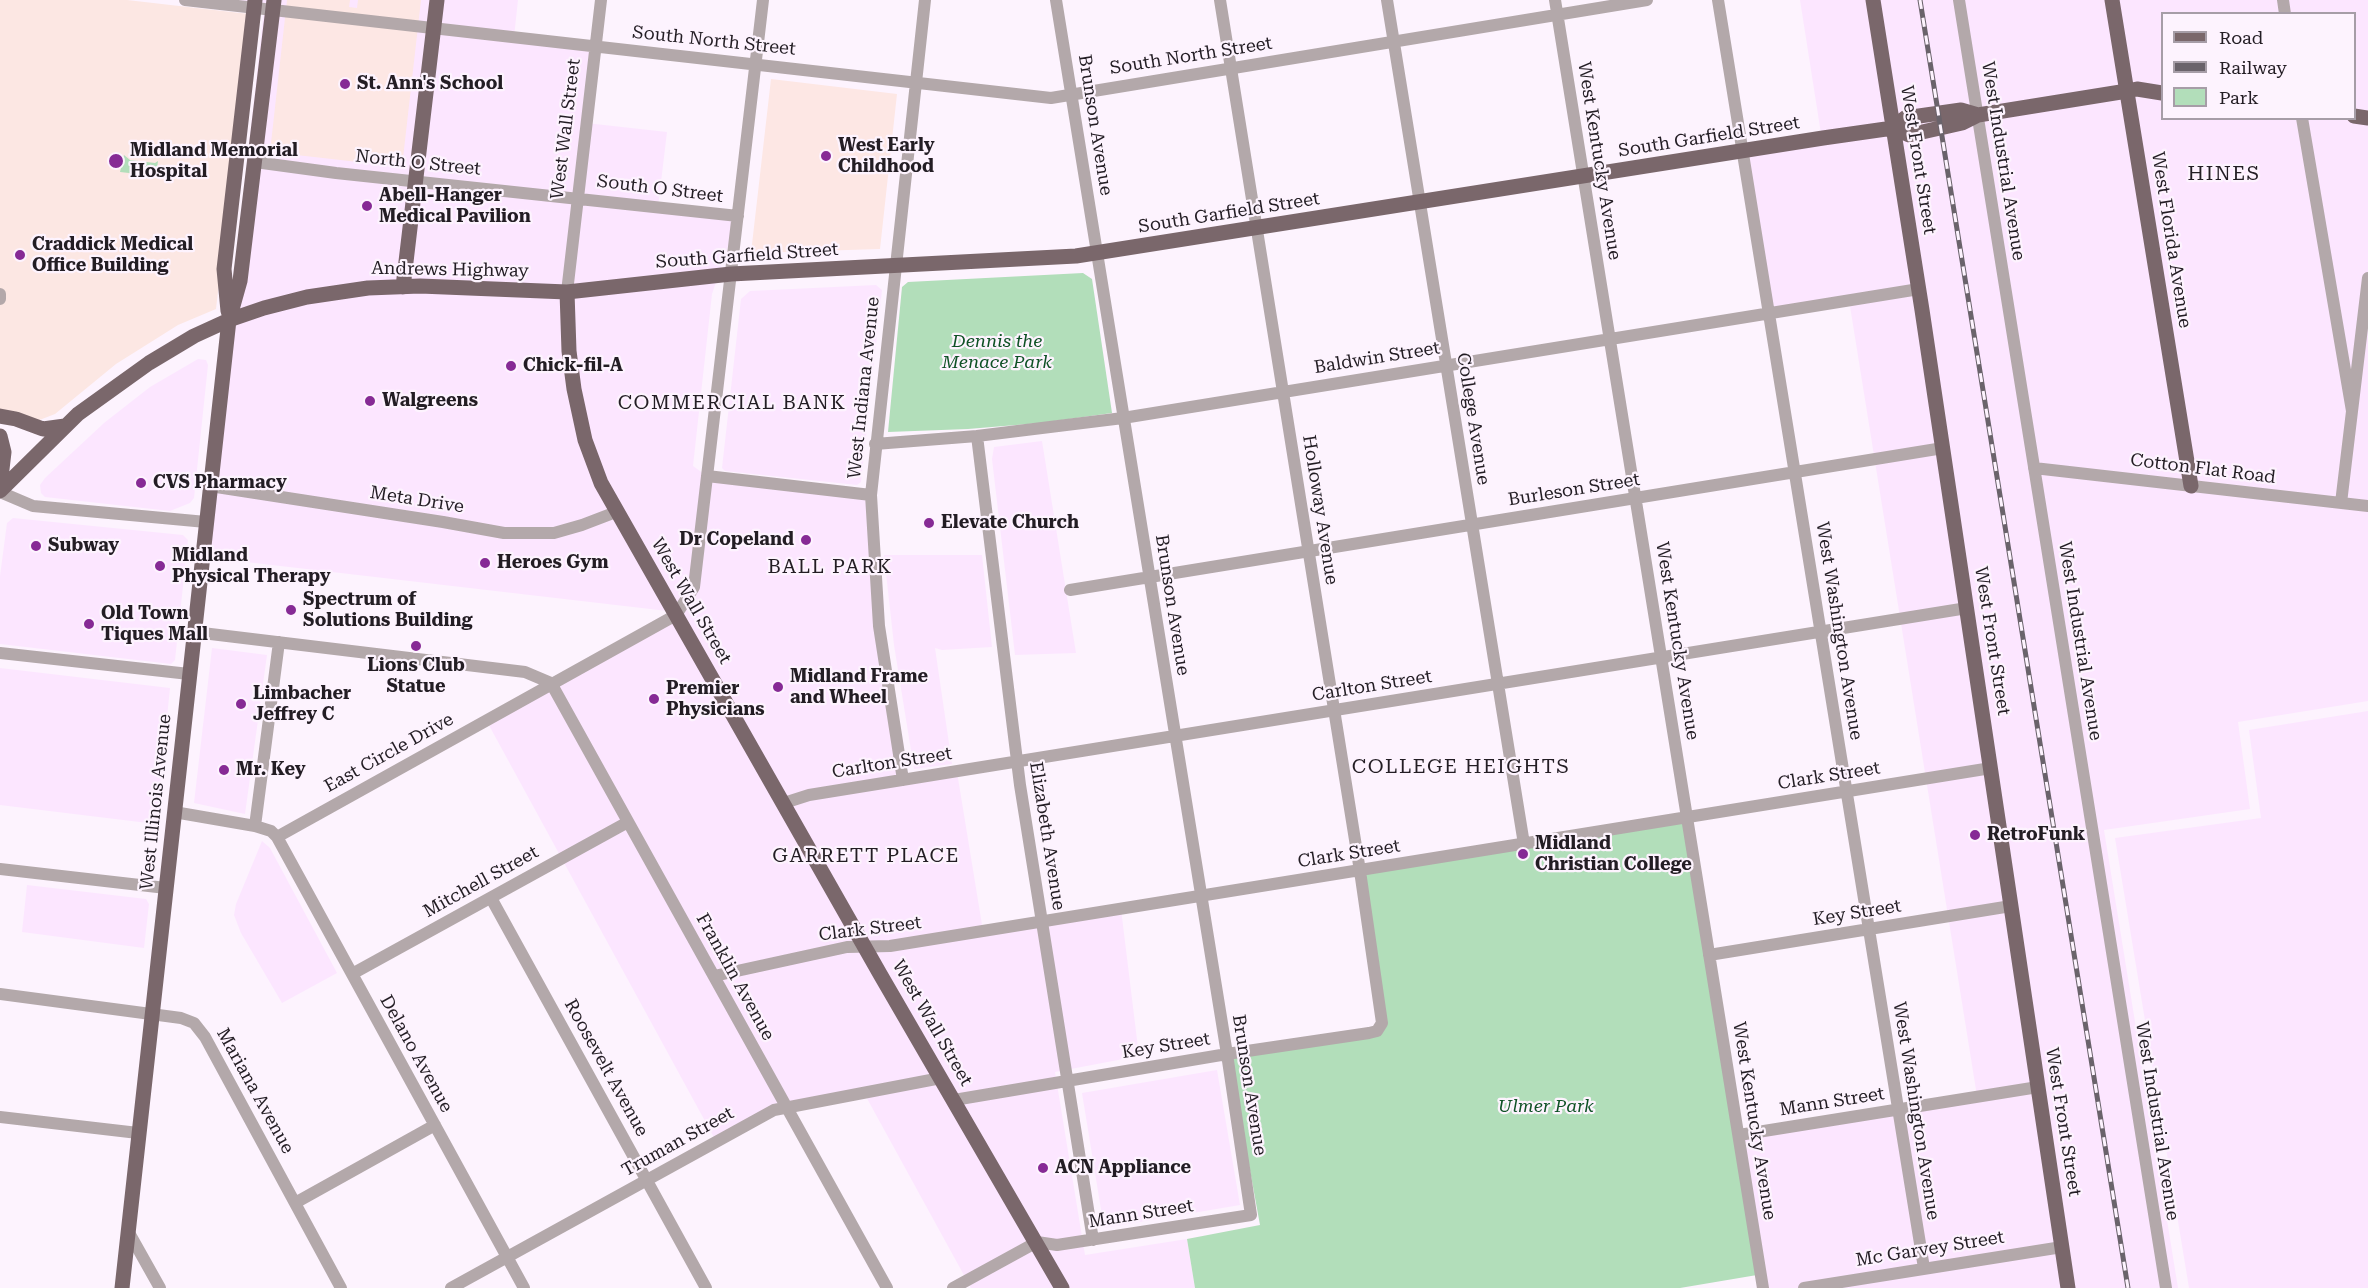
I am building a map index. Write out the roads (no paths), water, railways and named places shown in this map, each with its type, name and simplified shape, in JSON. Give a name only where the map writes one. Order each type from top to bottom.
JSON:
[{"type":"main road","points":[[403,287],[437,0]]},
{"type":"main road","name":"West Front Street","points":[[1873,0],[1919,289],[2068,1288]]},
{"type":"main road","name":"West Florida Avenue","points":[[2112,0],[2191,486]]},
{"type":"main road","name":"West Illinois Avenue","points":[[229,320],[225,269],[254,4]]},
{"type":"main road","name":"West Illinois Avenue","points":[[122,1288],[229,320],[240,281],[273,5]]},
{"type":"main road","name":"South Garfield Street","points":[[567,292],[731,274],[1076,256],[1893,129],[1909,135],[1962,123],[1978,115],[2137,89],[2161,93]]},
{"type":"main road","name":"Andrews Highway","points":[[0,492],[65,426],[105,393],[148,363],[194,336],[229,320],[307,297],[359,289],[403,287],[567,292]]},
{"type":"main road","name":"West Wall Street","points":[[567,292],[569,351],[574,388],[585,440],[601,483],[1062,1288]]},
{"type":"main road","points":[[0,416],[43,429],[65,426]]},
{"type":"main road","points":[[0,436],[4,452],[0,486]]},
{"type":"street","name":"South North Street","points":[[184,0],[273,5],[433,28],[1051,98],[1647,0]]},
{"type":"street","name":"West Wall Street","points":[[567,292],[601,0]]},
{"type":"street","points":[[676,615],[694,587],[763,0]]},
{"type":"street","name":"West Indiana Avenue","points":[[903,780],[879,626],[871,495],[925,0]]},
{"type":"street","name":"Brunson Avenue","points":[[1056,0],[1227,1054],[1251,1215]]},
{"type":"street","name":"Holloway Avenue","points":[[1220,0],[1360,871],[1382,1012],[1381,1026]]},
{"type":"street","name":"College Avenue","points":[[1387,0],[1524,844]]},
{"type":"street","name":"West Kentucky Avenue","points":[[1555,0],[1763,1288]]},
{"type":"street","name":"West Washington Avenue","points":[[1718,0],[1924,1268]]},
{"type":"street","name":"West Industrial Avenue","points":[[1959,0],[2166,1288]]},
{"type":"street","points":[[2302,120],[2352,411]]},
{"type":"street","name":"North O Street","points":[[255,162],[577,198]]},
{"type":"street","name":"South O Street","points":[[577,198],[738,216]]},
{"type":"street","points":[[2341,503],[2368,278]]},
{"type":"street","name":"Baldwin Street","points":[[875,444],[977,436],[1123,418],[1919,289]]},
{"type":"street","points":[[0,294],[0,299]]},
{"type":"street","name":"Elizabeth Avenue","points":[[977,436],[1017,761],[1093,1240]]},
{"type":"street","name":"Burleson Street","points":[[1070,590],[1943,448]]},
{"type":"street","name":"Cotton Flat Road","points":[[2034,468],[2368,506]]},
{"type":"street","points":[[707,476],[871,495]]},
{"type":"street","name":"Meta Drive","points":[[210,486],[504,533],[554,532],[582,525],[616,512]]},
{"type":"street","points":[[0,492],[33,506],[206,522]]},
{"type":"street","name":"Carlton Street","points":[[784,803],[809,795],[1967,608]]},
{"type":"street","name":"East Circle Drive","points":[[277,837],[676,615]]},
{"type":"street","points":[[194,632],[525,672],[551,683]]},
{"type":"street","points":[[255,826],[279,642]]},
{"type":"street","points":[[0,653],[189,674]]},
{"type":"street","name":"Franklin Avenue","points":[[551,683],[887,1288]]},
{"type":"street","name":"Clark Street","points":[[714,976],[847,947],[891,946],[1991,768]]},
{"type":"street","points":[[174,812],[255,826],[271,831],[277,837]]},
{"type":"street","name":"Mitchell Street","points":[[352,974],[628,822]]},
{"type":"street","name":"Delano Avenue","points":[[277,837],[524,1288]]},
{"type":"street","points":[[0,869],[166,888]]},
{"type":"street","name":"Roosevelt Avenue","points":[[491,898],[706,1288]]},
{"type":"street","name":"Key Street","points":[[1709,955],[2011,906]]},
{"type":"street","name":"Mariana Avenue","points":[[0,994],[186,1019],[194,1023],[201,1031],[341,1288]]},
{"type":"street","name":"Key Street","points":[[954,1100],[1227,1054],[1369,1033],[1377,1031],[1381,1026]]},
{"type":"street","name":"Truman Street","points":[[451,1288],[774,1110],[941,1078]]},
{"type":"street","name":"Mann Street","points":[[1738,1135],[2038,1087]]},
{"type":"street","points":[[0,1117],[138,1133]]},
{"type":"street","points":[[295,1203],[435,1125]]},
{"type":"street","name":"Mann Street","points":[[1037,1242],[1057,1245],[1251,1215]]},
{"type":"street","points":[[129,1231],[160,1288]]},
{"type":"street","points":[[953,1288],[1037,1242]]},
{"type":"street","name":"Mc Garvey Street","points":[[1804,1288],[2062,1247]]},
{"type":"railway","points":[[1920,0],[2128,1288]]},
{"type":"place","name":"St. Ann's School","points":[[345,84]]},
{"type":"place","name":"West Early Childhood","points":[[826,156]]},
{"type":"place","name":"Midland Memorial Hospital","points":[[116,161]]},
{"type":"place","name":"Abell-Hanger Medical Pavilion","points":[[367,206]]},
{"type":"place","name":"Craddick Medical Office Building","points":[[20,255]]},
{"type":"place","name":"Chick-fil-A","points":[[511,366]]},
{"type":"place","name":"Walgreens","points":[[370,401]]},
{"type":"place","name":"CVS Pharmacy","points":[[141,483]]},
{"type":"place","name":"Elevate Church","points":[[929,523]]},
{"type":"place","name":"Dr Copeland","points":[[806,540]]},
{"type":"place","name":"Subway","points":[[36,546]]},
{"type":"place","name":"Heroes Gym","points":[[485,563]]},
{"type":"place","name":"Midland Physical Therapy","points":[[160,566]]},
{"type":"place","name":"Spectrum of Solutions Building","points":[[291,610]]},
{"type":"place","name":"Old Town Tiques Mall","points":[[89,624]]},
{"type":"place","name":"Lions Club Statue","points":[[416,646]]},
{"type":"place","name":"Midland Frame and Wheel","points":[[778,687]]},
{"type":"place","name":"Premier Physicians","points":[[654,699]]},
{"type":"place","name":"Limbacher Jeffrey C","points":[[241,704]]},
{"type":"place","name":"Mr. Key","points":[[224,770]]},
{"type":"place","name":"RetroFunk","points":[[1975,835]]},
{"type":"place","name":"Midland Christian College","points":[[1523,854]]},
{"type":"place","name":"ACN Appliance","points":[[1043,1168]]},
{"type":"district","name":"HINES","points":[[2224,174]]},
{"type":"district","name":"COMMERCIAL BANK","points":[[732,403]]},
{"type":"district","name":"BALL PARK","points":[[830,567]]},
{"type":"district","name":"COLLEGE HEIGHTS","points":[[1461,767]]},
{"type":"district","name":"GARRETT PLACE","points":[[866,856]]},
{"type":"park label","name":"Dennis the Menace Park","points":[[997,352]]},
{"type":"park label","name":"Ulmer Park","points":[[1546,1107]]}]
